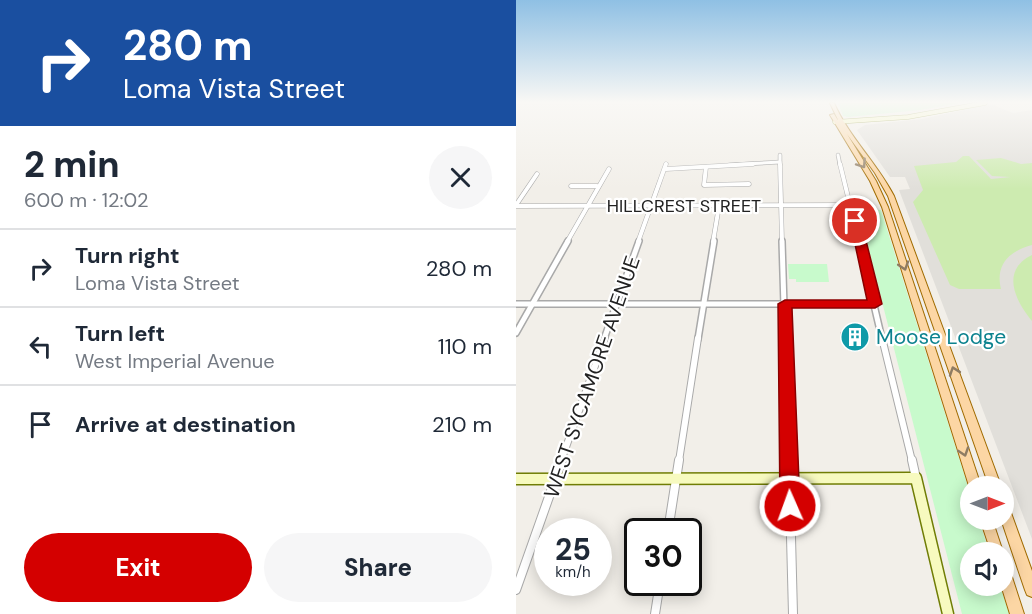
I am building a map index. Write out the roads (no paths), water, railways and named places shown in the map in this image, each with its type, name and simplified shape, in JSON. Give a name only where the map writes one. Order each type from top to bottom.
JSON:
[{"type":"main road","points":[[844,132],[873,181],[885,207],[972,476]]},
{"type":"main road","points":[[846,132],[878,172],[900,220],[991,476]]},
{"type":"main road","points":[[885,207],[893,208],[900,220]]},
{"type":"main road","points":[[516,479],[916,478],[948,614]]},
{"type":"main road","points":[[1011,530],[1032,590]]},
{"type":"main road","points":[[1011,596],[1017,614]]},
{"type":"street","points":[[838,154],[916,478]]},
{"type":"street","points":[[749,184],[704,185],[706,167],[780,158],[793,614]]},
{"type":"street","name":"WEST SYCAMORE AVENUE","points":[[516,591],[666,166],[706,167]]},
{"type":"street","points":[[516,333],[597,186],[609,169]]},
{"type":"street","points":[[516,205],[537,174]]},
{"type":"street","points":[[571,186],[597,186]]},
{"type":"street","name":"HILLCREST STREET","points":[[516,205],[852,206]]},
{"type":"street","points":[[670,518],[719,206]]},
{"type":"street","points":[[516,304],[875,304]]},
{"type":"street","points":[[655,614],[658,596]]},
{"type":"place","name":"Moose Lodge","points":[[855,337]]}]
